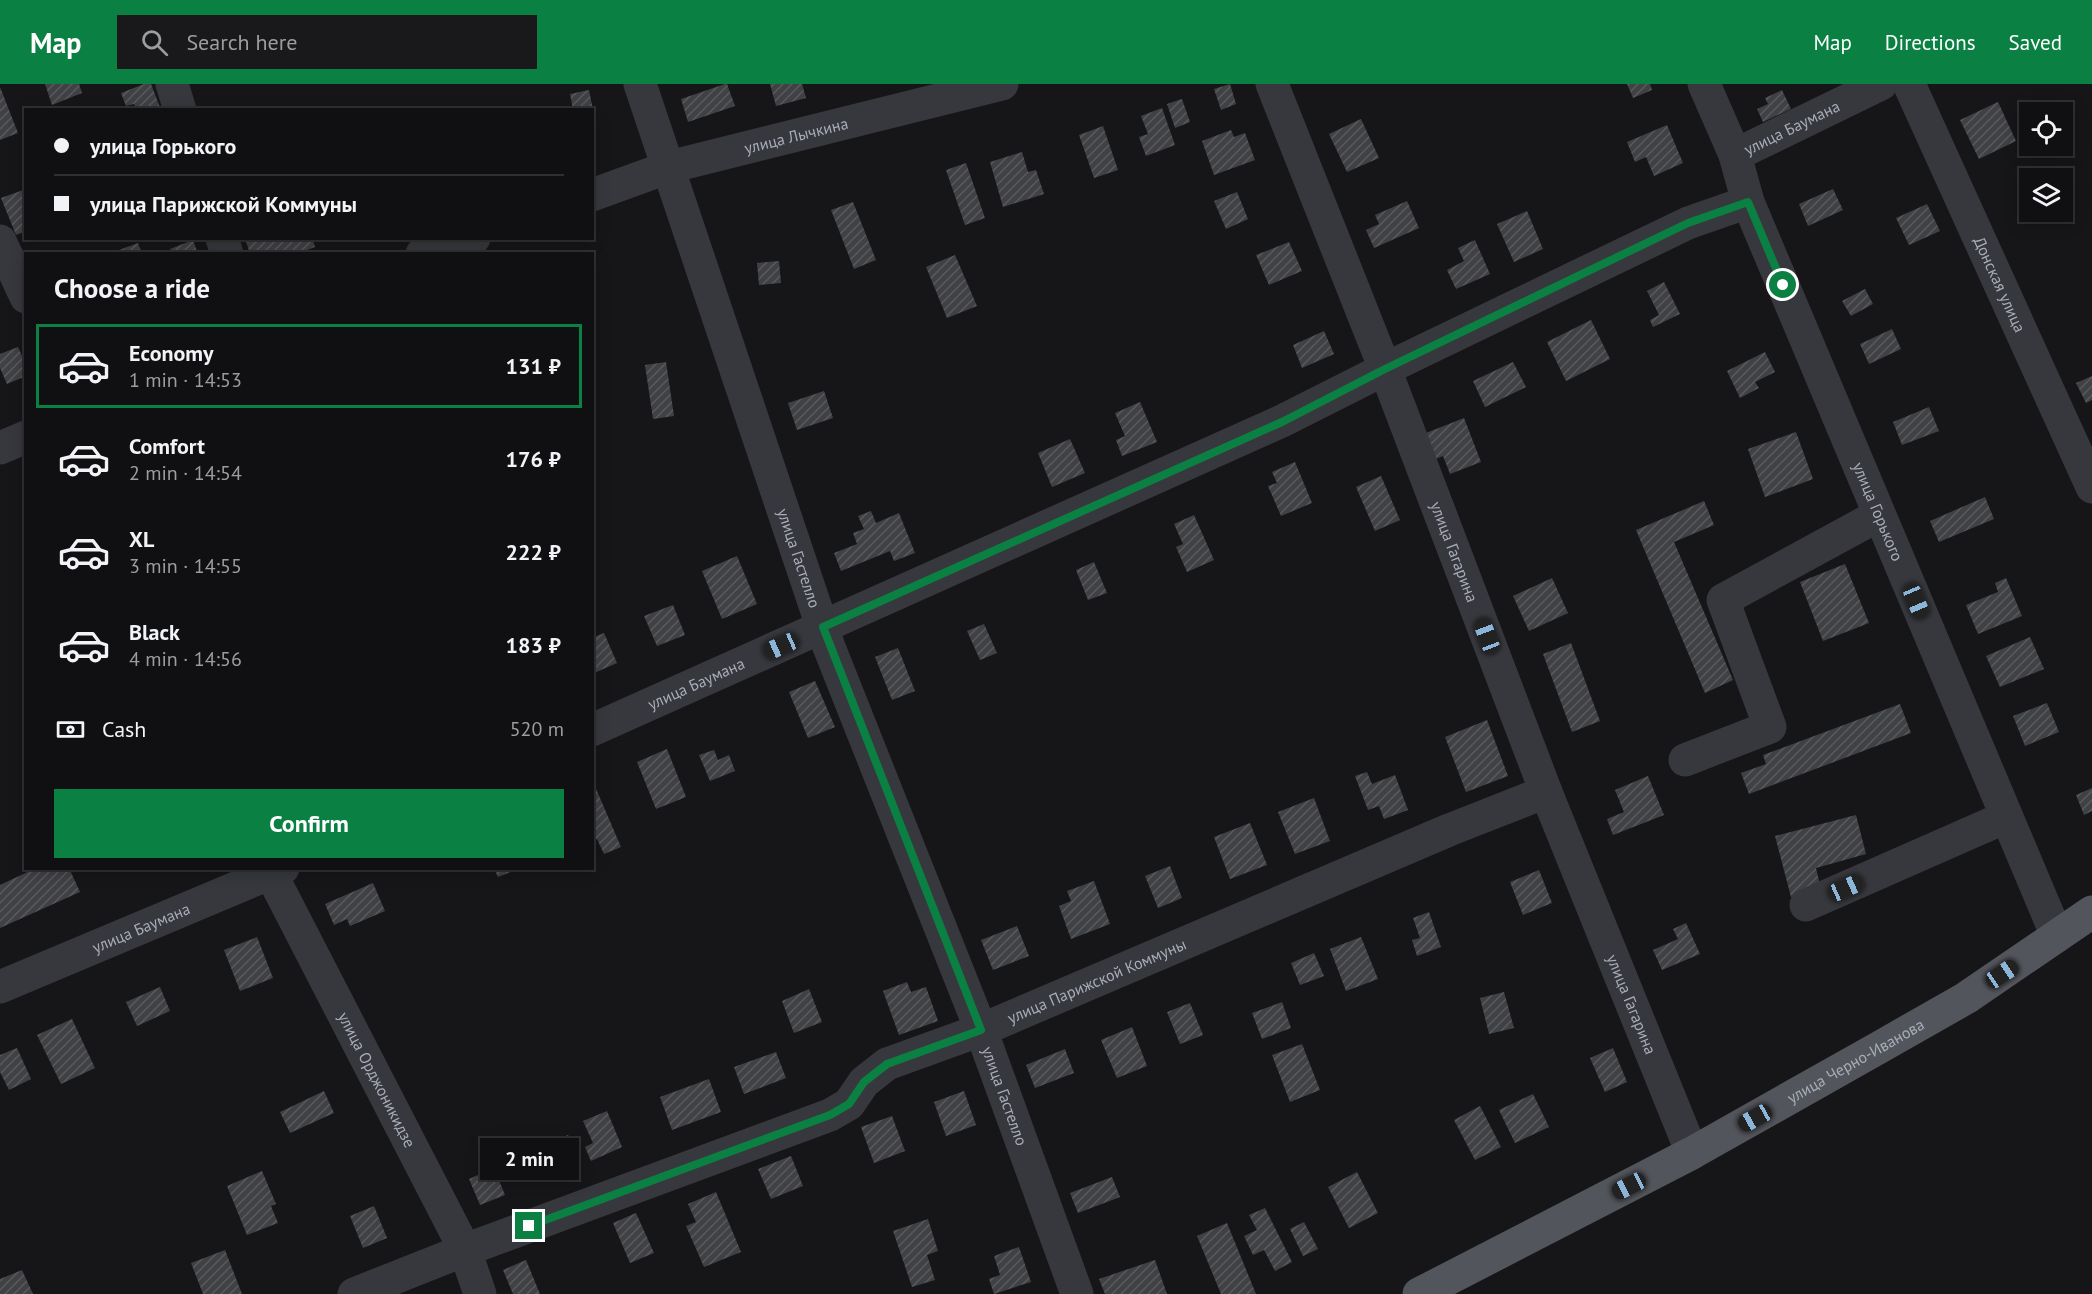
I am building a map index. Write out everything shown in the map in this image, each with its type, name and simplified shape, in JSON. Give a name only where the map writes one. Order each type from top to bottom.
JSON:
[{"type":"main road","name":"улица Черно-Иванова","points":[[1419,1294],[1692,1153],[1966,998],[2092,912]]},
{"type":"street","points":[[172,84],[179,108]]},
{"type":"street","name":"улица Гастелло","points":[[640,84],[823,627],[981,1030],[1077,1294]]},
{"type":"street","name":"улица Лычкина","points":[[594,194],[669,167],[1002,84]]},
{"type":"street","name":"улица Гагарина","points":[[1272,84],[1385,369],[1546,792],[1692,1153]]},
{"type":"street","name":"улица Горького","points":[[1704,84],[1735,156],[1748,202],[2057,936]]},
{"type":"street","name":"улица Баумана","points":[[1735,156],[1881,84]]},
{"type":"street","name":"Донская улица","points":[[1909,84],[2088,468]]},
{"type":"street","name":"улица Баумана","points":[[594,729],[1282,422],[1385,369],[1688,223],[1748,202]]},
{"type":"street","points":[[428,252],[468,240]]},
{"type":"street","points":[[0,242],[24,293]]},
{"type":"street","points":[[0,448],[24,438]]},
{"type":"street","points":[[1685,760],[1770,727],[1723,600],[1879,515]]},
{"type":"street","name":"улица Парижской Коммуны","points":[[354,1294],[465,1250],[830,1115],[849,1104],[864,1082],[887,1064],[981,1030],[1449,830],[1546,792]]},
{"type":"street","points":[[1806,905],[2006,817]]},
{"type":"street","name":"улица Баумана","points":[[0,987],[274,870]]},
{"type":"street","name":"улица Орджоникидзе","points":[[274,870],[465,1250],[480,1294]]},
{"type":"building","points":[[45,84],[79,84],[82,93],[52,105]]},
{"type":"building","points":[[144,84],[151,84],[160,108],[135,108],[134,104],[126,106],[121,93]]},
{"type":"building","points":[[727,84],[735,106],[688,122],[681,99]]},
{"type":"building","points":[[770,84],[802,84],[806,98],[776,106]]},
{"type":"building","points":[[1230,84],[1236,104],[1221,110],[1214,89]]},
{"type":"building","points":[[1627,84],[1650,84],[1652,90],[1633,98]]},
{"type":"building","points":[[0,87],[18,133],[0,140]]},
{"type":"building","points":[[589,90],[593,108],[573,108],[570,94]]},
{"type":"building","points":[[1782,90],[1791,109],[1763,122],[1757,109],[1768,104],[1765,98]]},
{"type":"building","points":[[1182,99],[1190,122],[1175,128],[1167,104]]},
{"type":"building","points":[[1998,102],[2016,141],[1979,159],[1960,120]]},
{"type":"building","points":[[1162,108],[1175,145],[1146,156],[1139,137],[1148,134],[1141,116]]},
{"type":"building","points":[[1361,119],[1379,158],[1347,172],[1329,134]]},
{"type":"building","points":[[1667,125],[1683,163],[1654,176],[1646,157],[1635,162],[1627,142]]},
{"type":"building","points":[[1103,126],[1118,170],[1094,178],[1079,135]]},
{"type":"building","points":[[1231,130],[1234,137],[1245,133],[1255,160],[1214,175],[1202,141]]},
{"type":"building","points":[[1022,152],[1028,172],[1036,170],[1044,194],[1003,207],[990,162]]},
{"type":"building","points":[[966,163],[985,218],[965,225],[946,170]]},
{"type":"building","points":[[1833,189],[1843,210],[1808,226],[1799,204]]},
{"type":"building","points":[[24,190],[24,232],[16,235],[1,198]]},
{"type":"building","points":[[1237,192],[1248,219],[1226,229],[1214,201]]},
{"type":"building","points":[[1407,201],[1419,228],[1374,248],[1366,230],[1379,224],[1375,215]]},
{"type":"building","points":[[853,202],[876,260],[854,269],[831,210]]},
{"type":"building","points":[[1927,204],[1940,231],[1909,245],[1896,218]]},
{"type":"building","points":[[1527,211],[1543,249],[1514,262],[1497,224]]},
{"type":"building","points":[[193,240],[197,252],[171,252],[170,249]]},
{"type":"building","points":[[246,240],[313,240],[315,247],[301,252],[249,252]]},
{"type":"building","points":[[1475,240],[1490,274],[1456,289],[1447,270],[1464,261],[1458,248]]},
{"type":"building","points":[[1289,242],[1302,271],[1269,285],[1256,255]]},
{"type":"building","points":[[138,243],[141,252],[114,252]]},
{"type":"building","points":[[955,255],[977,306],[947,318],[926,267]]},
{"type":"building","points":[[779,261],[781,283],[759,285],[757,263]]},
{"type":"building","points":[[1664,282],[1680,314],[1653,327],[1650,320],[1659,315],[1647,291]]},
{"type":"building","points":[[1865,289],[1873,304],[1851,316],[1842,301]]},
{"type":"building","points":[[1591,320],[1610,359],[1566,381],[1547,342]]},
{"type":"building","points":[[1892,329],[1901,349],[1869,364],[1860,344]]},
{"type":"building","points":[[1324,331],[1334,354],[1302,368],[1293,345]]},
{"type":"building","points":[[18,347],[24,360],[24,377],[7,384],[0,368],[0,354]]},
{"type":"building","points":[[1765,352],[1775,372],[1755,382],[1759,388],[1740,398],[1727,371]]},
{"type":"building","points":[[666,362],[674,416],[653,419],[645,365]]},
{"type":"building","points":[[1513,362],[1526,387],[1485,407],[1473,381]]},
{"type":"building","points":[[2092,376],[2092,400],[2086,403],[2076,383]]},
{"type":"building","points":[[824,391],[833,418],[797,430],[788,403]]},
{"type":"building","points":[[1140,402],[1157,442],[1122,456],[1116,440],[1125,436],[1115,413]]},
{"type":"building","points":[[1929,407],[1939,431],[1902,445],[1893,422]]},
{"type":"building","points":[[1464,418],[1481,462],[1450,474],[1443,456],[1436,459],[1426,433]]},
{"type":"building","points":[[1796,432],[1813,479],[1765,497],[1748,449]]},
{"type":"building","points":[[1070,439],[1085,473],[1052,487],[1038,453]]},
{"type":"building","points":[[1295,462],[1312,503],[1281,516],[1268,486],[1277,483],[1272,472]]},
{"type":"building","points":[[1381,476],[1400,520],[1375,531],[1356,487]]},
{"type":"building","points":[[1985,497],[1994,519],[1939,542],[1930,521]]},
{"type":"building","points":[[1704,501],[1714,525],[1674,542],[1733,680],[1705,693],[1636,530]]},
{"type":"building","points":[[871,511],[876,523],[899,513],[915,553],[894,561],[890,551],[841,571],[834,553],[857,544],[853,533],[864,529],[858,516]]},
{"type":"building","points":[[1194,515],[1214,560],[1187,572],[1176,547],[1183,544],[1174,524]]},
{"type":"building","points":[[737,556],[757,604],[722,619],[702,571]]},
{"type":"building","points":[[1094,562],[1107,593],[1088,600],[1076,570]]},
{"type":"building","points":[[1845,564],[1869,623],[1823,641],[1800,582]]},
{"type":"building","points":[[1552,578],[1568,613],[1529,631],[1513,596]]},
{"type":"building","points":[[2006,578],[2022,616],[1978,634],[1966,605],[1998,592],[1995,583]]},
{"type":"building","points":[[673,605],[685,635],[657,646],[644,616]]},
{"type":"building","points":[[984,624],[997,653],[980,660],[967,631]]},
{"type":"building","points":[[604,633],[617,663],[594,673],[594,637]]},
{"type":"building","points":[[2030,637],[2044,669],[2000,687],[1986,656]]},
{"type":"building","points":[[1571,643],[1600,721],[1572,732],[1543,654]]},
{"type":"building","points":[[898,648],[915,691],[892,700],[875,657]]},
{"type":"building","points":[[815,681],[835,727],[808,738],[789,692]]},
{"type":"building","points":[[2047,703],[2059,732],[2025,746],[2013,716]]},
{"type":"building","points":[[1900,704],[1911,733],[1749,794],[1741,773],[1766,764],[1763,755]]},
{"type":"building","points":[[1487,720],[1508,776],[1466,792],[1445,737]]},
{"type":"building","points":[[667,749],[686,797],[656,809],[637,762]]},
{"type":"building","points":[[714,750],[718,760],[729,755],[735,771],[710,781],[699,755]]},
{"type":"building","points":[[1367,772],[1372,784],[1395,775],[1408,810],[1384,819],[1379,806],[1368,810],[1355,776]]},
{"type":"building","points":[[1648,776],[1664,815],[1613,835],[1607,819],[1624,812],[1615,790]]},
{"type":"building","points":[[594,784],[621,847],[604,854],[597,839],[594,840]]},
{"type":"building","points":[[2092,788],[2092,811],[2084,815],[2076,795]]},
{"type":"building","points":[[1314,798],[1330,841],[1295,854],[1278,812]]},
{"type":"building","points":[[1856,815],[1866,854],[1816,868],[1821,889],[1791,897],[1775,836]]},
{"type":"building","points":[[1250,823],[1267,865],[1230,879],[1214,837]]},
{"type":"building","points":[[1170,866],[1182,898],[1158,908],[1145,876]]},
{"type":"building","points":[[32,870],[70,870],[80,892],[0,928],[0,885]]},
{"type":"building","points":[[494,870],[516,870],[498,877]]},
{"type":"building","points":[[1539,870],[1552,903],[1523,915],[1510,882]]},
{"type":"building","points":[[1094,881],[1110,924],[1071,939],[1059,906],[1071,901],[1067,891]]},
{"type":"building","points":[[373,883],[385,911],[350,926],[347,919],[334,925],[325,904]]},
{"type":"building","points":[[1429,912],[1441,947],[1417,956],[1412,940],[1420,938],[1413,918]]},
{"type":"building","points":[[1686,923],[1700,954],[1662,970],[1653,950],[1678,939],[1673,929]]},
{"type":"building","points":[[1017,926],[1029,956],[993,970],[981,940]]},
{"type":"building","points":[[257,937],[273,978],[240,991],[224,950]]},
{"type":"building","points":[[1361,937],[1378,979],[1346,991],[1330,949]]},
{"type":"building","points":[[1314,953],[1324,976],[1300,985],[1291,963]]},
{"type":"building","points":[[907,982],[911,992],[926,987],[938,1021],[899,1035],[883,991]]},
{"type":"building","points":[[160,987],[170,1011],[137,1026],[126,1002]]},
{"type":"building","points":[[809,989],[822,1022],[794,1033],[782,1001]]},
{"type":"building","points":[[1504,992],[1514,1028],[1489,1034],[1480,998]]},
{"type":"building","points":[[1282,1002],[1291,1028],[1262,1039],[1252,1013]]},
{"type":"building","points":[[1190,1003],[1203,1035],[1180,1044],[1167,1012]]},
{"type":"building","points":[[72,1019],[95,1068],[61,1084],[37,1035]]},
{"type":"building","points":[[1132,1027],[1147,1066],[1117,1078],[1101,1040]]},
{"type":"building","points":[[1302,1044],[1320,1090],[1290,1102],[1272,1055]]},
{"type":"building","points":[[17,1048],[31,1079],[9,1090],[0,1072],[0,1055]]},
{"type":"building","points":[[1613,1048],[1627,1082],[1605,1092],[1590,1058]]},
{"type":"building","points":[[1065,1049],[1074,1073],[1035,1088],[1026,1065]]},
{"type":"building","points":[[776,1052],[786,1078],[744,1094],[734,1067]]},
{"type":"building","points":[[709,1079],[721,1112],[672,1130],[660,1097]]},
{"type":"building","points":[[324,1091],[334,1113],[290,1133],[280,1112]]},
{"type":"building","points":[[964,1091],[976,1125],[946,1136],[934,1102]]},
{"type":"building","points":[[1533,1094],[1549,1127],[1515,1143],[1499,1110]]},
{"type":"building","points":[[1480,1106],[1501,1147],[1475,1160],[1454,1120]]},
{"type":"building","points":[[607,1111],[622,1147],[591,1161],[585,1147],[593,1143],[583,1121]]},
{"type":"building","points":[[892,1116],[905,1151],[874,1163],[861,1127]]},
{"type":"building","points":[[568,1135],[581,1165],[549,1179],[536,1148]]},
{"type":"building","points":[[791,1156],[803,1186],[771,1199],[758,1169]]},
{"type":"building","points":[[494,1168],[505,1195],[480,1205],[469,1179]]},
{"type":"building","points":[[262,1171],[276,1204],[271,1206],[278,1223],[247,1235],[227,1186]]},
{"type":"building","points":[[1357,1172],[1378,1213],[1349,1228],[1328,1187]]},
{"type":"building","points":[[1112,1177],[1120,1197],[1078,1213],[1070,1193]]},
{"type":"building","points":[[716,1192],[741,1252],[704,1267],[686,1226],[696,1222],[688,1204]]},
{"type":"building","points":[[374,1206],[387,1238],[363,1248],[350,1216]]},
{"type":"building","points":[[1265,1208],[1292,1262],[1275,1271],[1264,1250],[1253,1255],[1244,1236],[1257,1230],[1249,1215]]},
{"type":"building","points":[[636,1213],[654,1253],[630,1263],[613,1223]]},
{"type":"building","points":[[928,1219],[938,1251],[927,1255],[935,1280],[912,1287],[893,1231]]},
{"type":"building","points":[[1304,1222],[1318,1249],[1303,1256],[1290,1229]]},
{"type":"building","points":[[1227,1223],[1256,1294],[1221,1294],[1197,1236]]},
{"type":"building","points":[[1019,1247],[1031,1282],[994,1294],[989,1279],[1000,1275],[994,1256]]},
{"type":"building","points":[[225,1250],[242,1294],[203,1294],[191,1263]]},
{"type":"building","points":[[526,1260],[540,1294],[513,1294],[503,1270]]},
{"type":"building","points":[[1155,1260],[1167,1294],[1105,1294],[1099,1279]]},
{"type":"building","points":[[22,1270],[33,1294],[0,1294],[0,1279]]},
{"type":"route","points":[[529,1226],[830,1115],[849,1104],[864,1082],[887,1064],[981,1030],[829,648],[823,627],[1282,422],[1385,369],[1688,223],[1748,202],[1783,285]]}]
